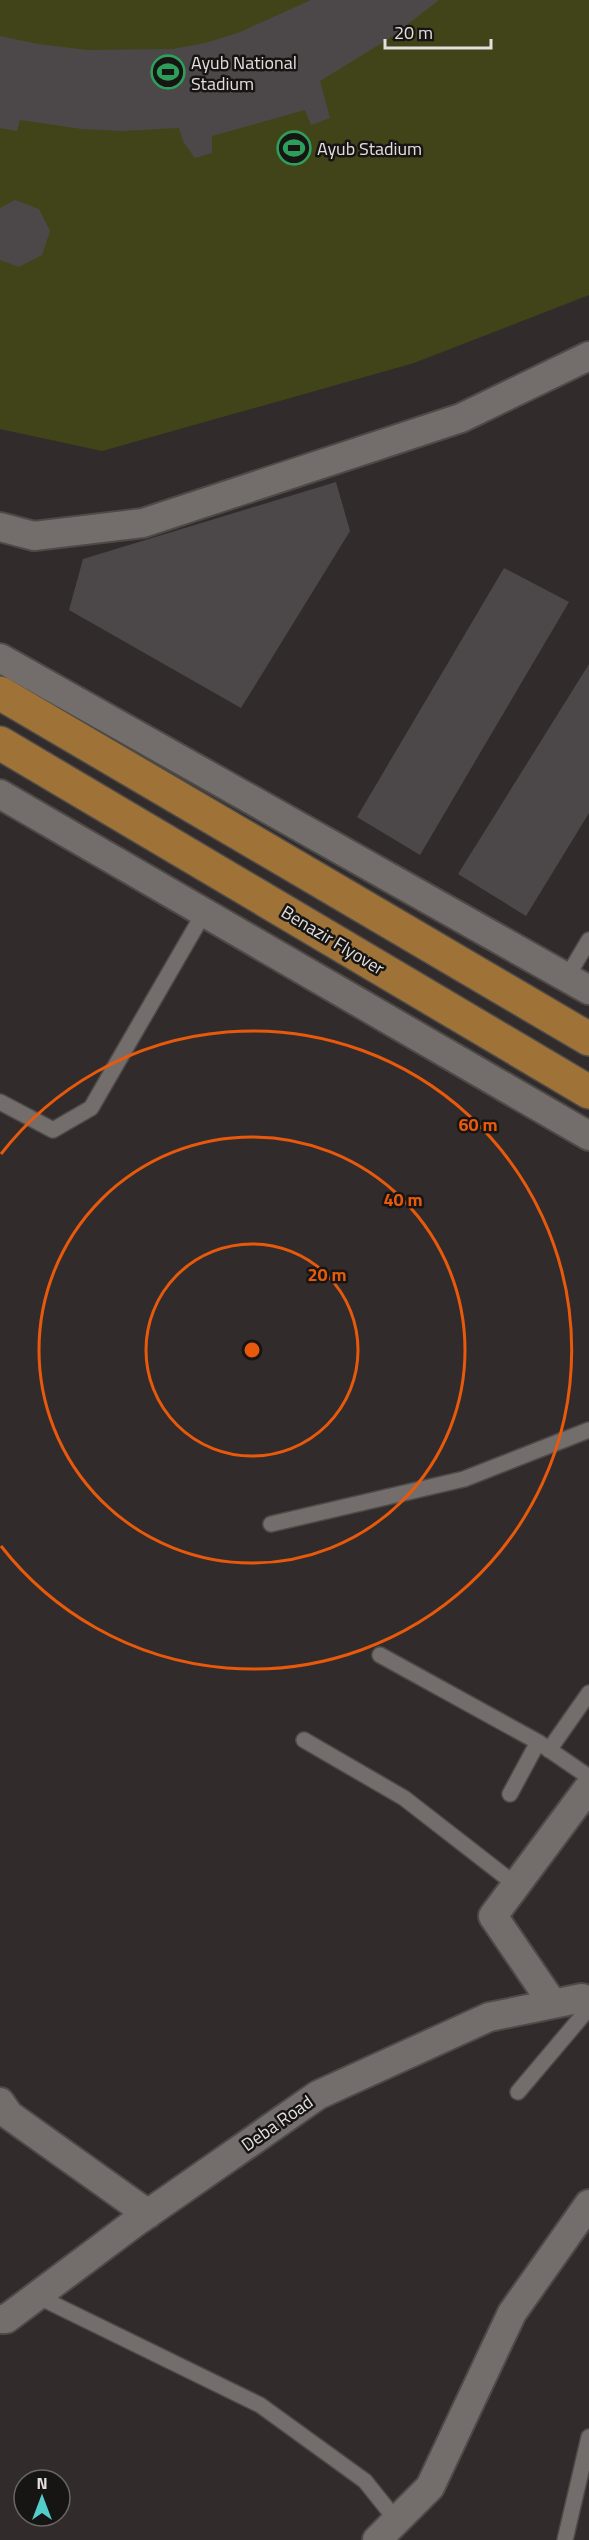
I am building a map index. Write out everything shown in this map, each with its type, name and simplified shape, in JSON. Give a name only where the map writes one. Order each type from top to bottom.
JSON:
[{"type":"main road","points":[[0,693],[589,1039]]},
{"type":"main road","name":"Benazir Flyover","points":[[0,743],[589,1092]]},
{"type":"street","points":[[0,527],[34,536],[143,523],[460,418],[589,356]]},
{"type":"street","points":[[0,658],[578,984]]},
{"type":"street","points":[[0,794],[589,1136]]},
{"type":"street","points":[[553,2004],[493,1916],[589,1787]]},
{"type":"street","name":"Deba Road","points":[[0,2319],[6,2319],[148,2214],[318,2095],[489,2017],[582,1998],[589,2002]]},
{"type":"street","points":[[3,2115],[148,2214]]},
{"type":"street","points":[[377,2540],[430,2487],[512,2313],[589,2204]]},
{"type":"lane","points":[[0,1102],[53,1130],[91,1108],[205,911]]},
{"type":"lane","points":[[578,984],[589,940]]},
{"type":"lane","points":[[271,1524],[464,1479],[589,1430]]},
{"type":"lane","points":[[380,1654],[544,1746],[589,1777]]},
{"type":"lane","points":[[510,1794],[544,1746],[589,1693]]},
{"type":"lane","points":[[304,1740],[404,1798],[516,1885]]},
{"type":"lane","points":[[518,2092],[589,2008]]},
{"type":"lane","points":[[37,2296],[260,2405],[365,2481],[397,2520]]},
{"type":"lane","points":[[565,2540],[589,2437]]},
{"type":"green space","name":"Ayub Stadium","points":[[0,0],[589,0],[589,295],[414,363],[102,451],[0,429]]},
{"type":"building","name":"Ayub National Stadium","points":[[311,0],[439,0],[387,40],[320,81],[330,118],[311,125],[305,110],[212,136],[212,153],[195,158],[184,143],[179,128],[123,131],[82,129],[20,120],[17,131],[0,128],[0,36],[38,44],[88,50],[173,49],[205,43],[238,33]]},
{"type":"building","points":[[15,200],[39,209],[50,231],[42,255],[19,267],[0,260],[0,208]]},
{"type":"building","points":[[336,482],[350,531],[241,708],[69,610],[83,559]]},
{"type":"building","points":[[504,568],[569,602],[420,855],[357,817]]},
{"type":"building","points":[[589,664],[589,813],[526,916],[458,874]]},
{"type":"place","name":"Ayub National Stadium","points":[[168,72]]},
{"type":"place","name":"Ayub Stadium","points":[[294,148]]}]
